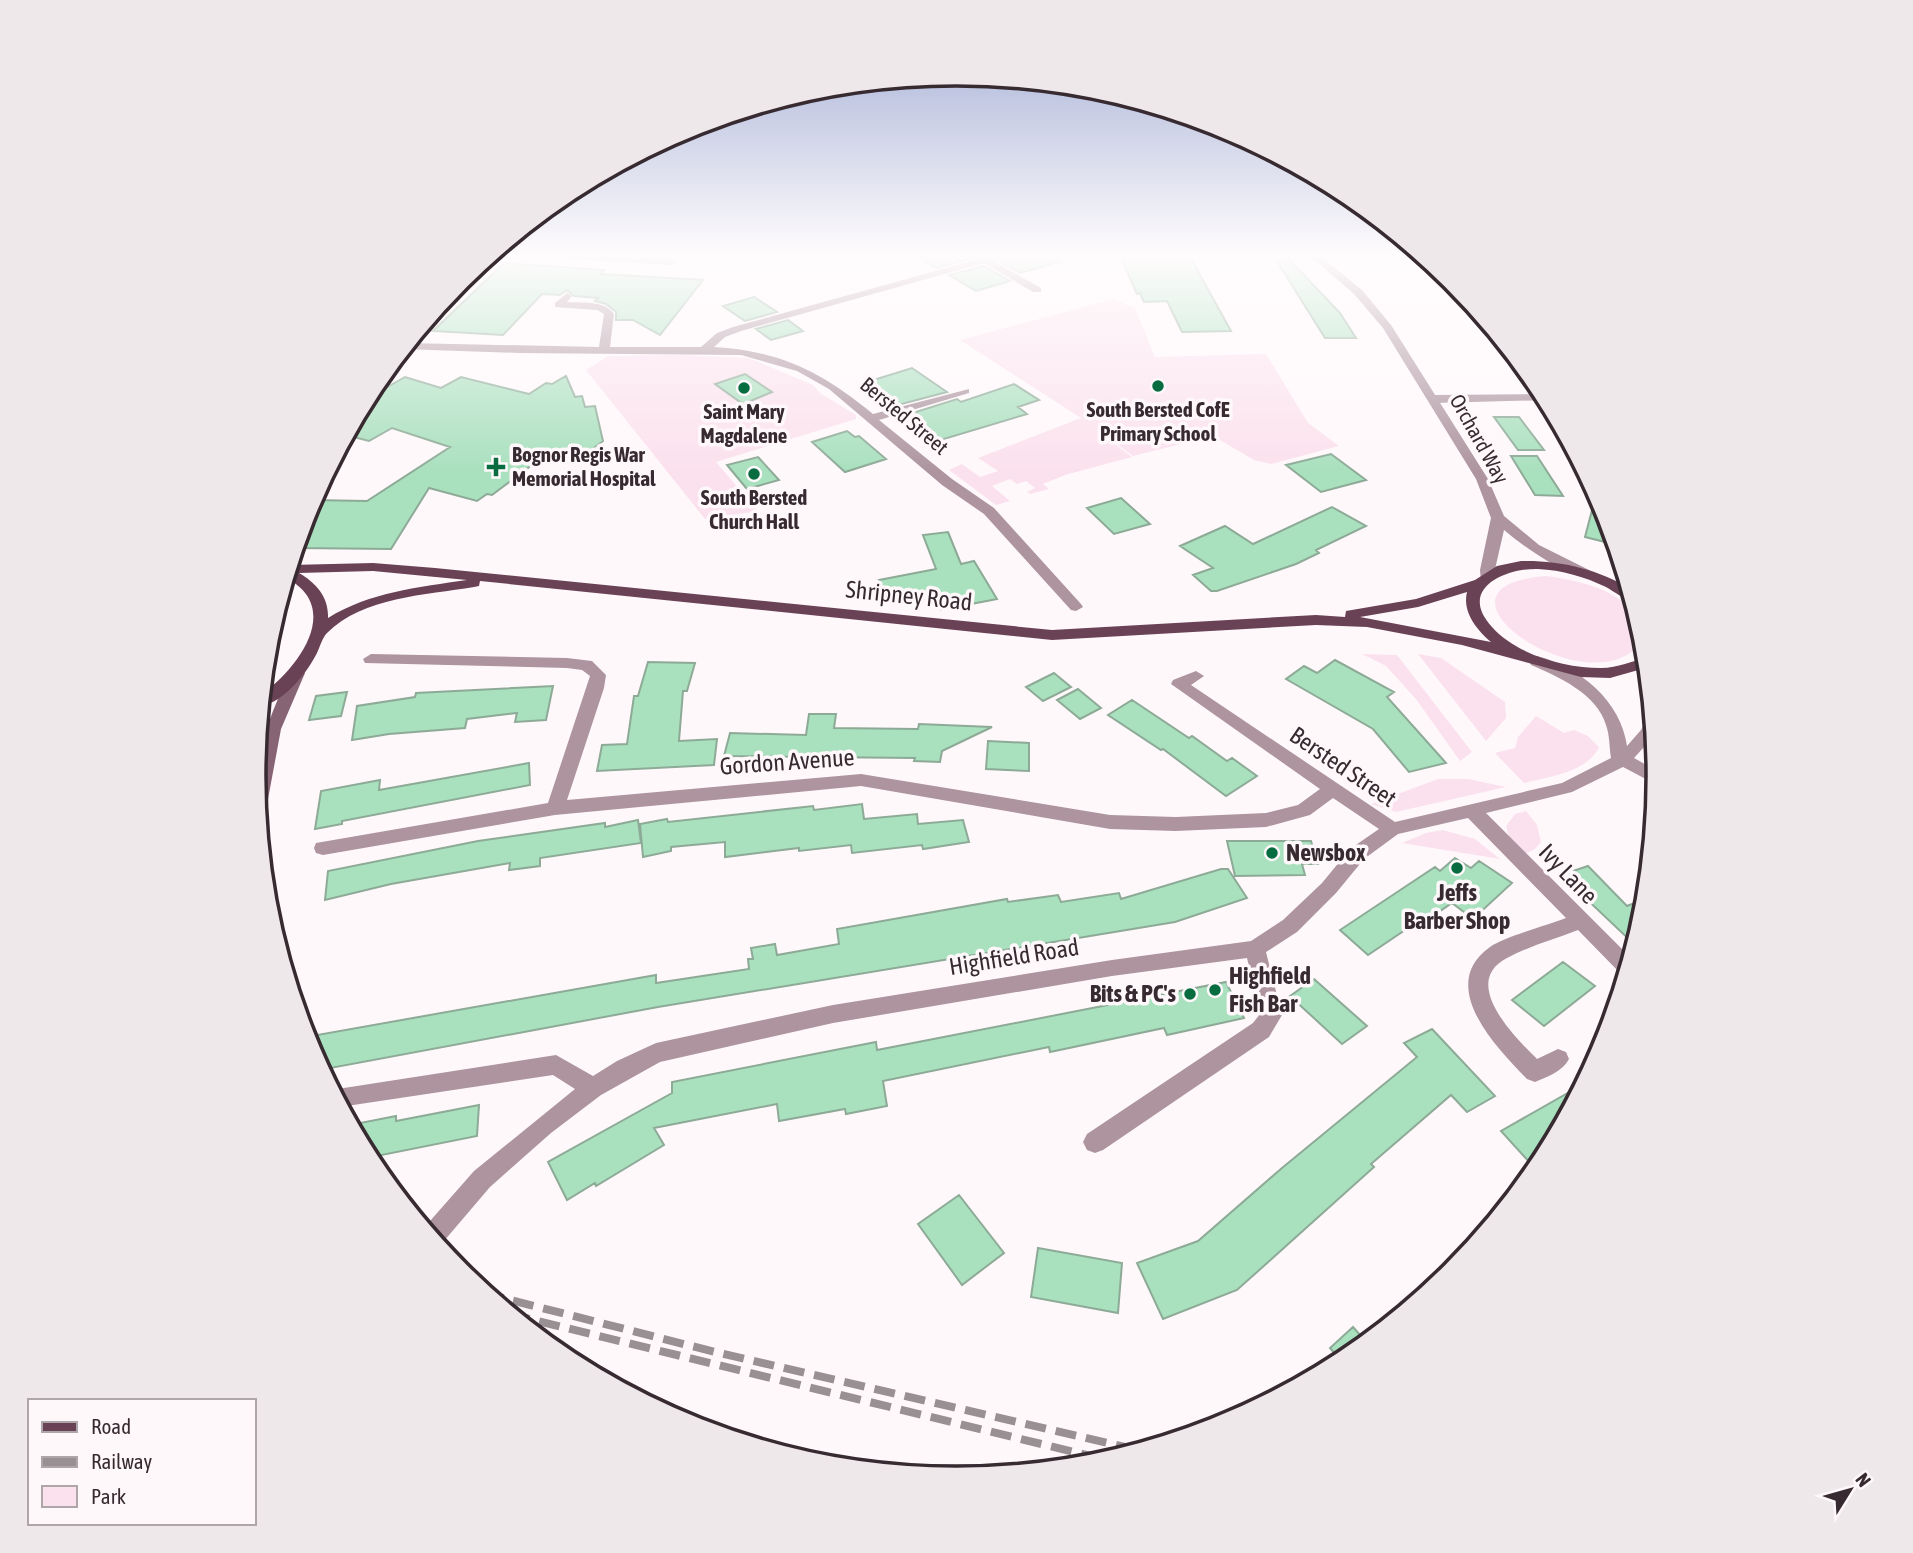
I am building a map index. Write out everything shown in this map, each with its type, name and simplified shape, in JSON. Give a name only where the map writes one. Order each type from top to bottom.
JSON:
[{"type":"main road","name":"Shripney Road","points":[[297,571],[373,567],[1052,635],[1316,620],[1418,603],[1483,580],[1503,569],[1521,566],[1542,566],[1586,574],[1622,591]]},
{"type":"main road","points":[[266,762],[273,729],[317,633],[321,606],[311,590],[295,576]]},
{"type":"main road","name":"Shripney Road","points":[[317,633],[336,618],[364,603],[395,594],[498,579]]},
{"type":"main road","name":"Shripney Road","points":[[1483,580],[1473,596],[1475,611],[1484,627],[1502,642],[1529,658]]},
{"type":"main road","name":"Shripney Road","points":[[1605,581],[1620,583]]},
{"type":"main road","name":"Shripney Road","points":[[1316,620],[1398,626],[1565,669],[1597,673],[1626,671],[1638,666]]},
{"type":"main road","points":[[271,694],[297,673]]},
{"type":"street","points":[[604,350],[607,327]]},
{"type":"street","points":[[704,350],[721,335],[742,327]]},
{"type":"street","name":"Orchard Way","points":[[1385,327],[1434,399],[1482,479],[1498,518]]},
{"type":"street","name":"Bersted Street","points":[[416,346],[742,352],[801,369],[833,387],[947,482],[989,511],[1076,607]]},
{"type":"street","points":[[872,418],[965,391]]},
{"type":"street","points":[[1434,399],[1534,397]]},
{"type":"street","points":[[1498,518],[1534,548],[1586,574]]},
{"type":"street","points":[[1483,580],[1498,534],[1498,518]]},
{"type":"street","points":[[1529,658],[1560,672],[1597,701],[1614,721],[1620,758],[1647,773]]},
{"type":"street","points":[[371,659],[567,663],[586,665],[598,674],[596,688],[555,808]]},
{"type":"street","name":"Bersted Street","points":[[1196,676],[1179,684],[1392,830]]},
{"type":"street","name":"Highfield Road","points":[[437,1232],[482,1179],[593,1087],[656,1053],[793,1022],[1112,968],[1255,949],[1290,926],[1329,888],[1357,854],[1392,830],[1566,788],[1592,777],[1638,747],[1646,737]]},
{"type":"street","name":"Gordon Avenue","points":[[323,848],[555,808],[861,780],[1110,822],[1176,824],[1266,820],[1304,810],[1331,790]]},
{"type":"street","name":"Ivy Lane","points":[[1473,811],[1622,962]]},
{"type":"street","points":[[1558,1059],[1535,1072],[1493,1027],[1479,996],[1479,984],[1487,961],[1497,953],[1579,921]]},
{"type":"street","points":[[1095,1142],[1261,1030],[1271,1016],[1255,949]]},
{"type":"street","points":[[345,1097],[556,1065],[593,1087]]},
{"type":"green space","name":"South Bersted CofE Primary School","points":[[1007,327],[1143,327],[1155,357],[1266,354],[1308,423],[1339,446],[1271,464],[1254,460],[1213,436],[1133,456],[1086,422],[1132,457],[1065,475],[1043,484],[1049,489],[1030,494],[1027,492],[1035,488],[1026,481],[1017,484],[1010,479],[992,486],[1010,501],[996,505],[949,470],[962,464],[980,477],[998,471],[978,458],[1081,418],[960,340]]},
{"type":"green space","points":[[608,356],[749,358],[813,385],[820,393],[856,415],[856,419],[716,462],[758,511],[705,519],[586,370]]},
{"type":"green space","points":[[1546,576],[1576,581],[1607,592],[1625,605],[1635,646],[1621,658],[1590,662],[1556,655],[1525,640],[1503,621],[1495,601],[1508,585]]},
{"type":"green space","points":[[1362,654],[1397,655],[1472,752],[1460,761],[1416,699],[1386,666]]},
{"type":"green space","points":[[1418,654],[1441,658],[1505,702],[1506,718],[1486,741]]},
{"type":"green space","points":[[1536,716],[1564,733],[1574,730],[1588,736],[1599,747],[1594,755],[1577,768],[1524,783],[1495,753],[1515,748],[1518,737]]},
{"type":"green space","points":[[1438,779],[1468,779],[1506,787],[1396,812],[1371,804]]},
{"type":"green space","points":[[1526,811],[1537,825],[1541,842],[1525,854],[1509,837],[1506,826],[1515,814]]},
{"type":"green space","points":[[1443,830],[1475,839],[1500,859],[1402,843],[1426,833]]},
{"type":"building","points":[[437,327],[510,327],[503,335],[433,331]]},
{"type":"building","points":[[646,327],[666,327],[660,335]]},
{"type":"building","points":[[798,327],[803,331],[771,340],[756,329]]},
{"type":"building","points":[[1180,327],[1229,327],[1231,331],[1182,332]]},
{"type":"building","points":[[1318,327],[1349,327],[1356,338],[1325,338]]},
{"type":"building","points":[[912,368],[947,392],[894,406],[864,383]]},
{"type":"building","name":"Saint Mary Magdalene","points":[[745,374],[772,392],[743,404],[715,384]]},
{"type":"building","points":[[566,376],[575,397],[582,396],[585,407],[595,406],[603,441],[574,463],[540,459],[492,495],[487,494],[477,501],[429,488],[391,549],[304,548],[323,500],[367,501],[450,447],[392,428],[369,441],[355,437],[386,388],[405,377],[441,388],[461,377],[529,394],[546,383],[552,384]]},
{"type":"building","points":[[1014,384],[1039,400],[1018,407],[1027,414],[934,442],[908,422],[914,421],[906,415],[957,399],[961,402]]},
{"type":"building","points":[[1494,417],[1519,417],[1544,450],[1518,450]]},
{"type":"building","points":[[847,431],[855,437],[859,436],[886,459],[845,472],[812,442]]},
{"type":"building","points":[[1331,454],[1366,480],[1321,492],[1286,465]]},
{"type":"building","points":[[1511,456],[1537,456],[1563,496],[1535,495]]},
{"type":"building","name":"South Bersted Church Hall","points":[[758,457],[779,480],[747,489],[727,465]]},
{"type":"building","points":[[1121,498],[1150,524],[1114,534],[1087,508]]},
{"type":"building","points":[[1332,507],[1366,526],[1316,550],[1319,553],[1296,564],[1217,591],[1211,591],[1193,575],[1213,568],[1180,546],[1225,526],[1253,544]]},
{"type":"building","points":[[1593,507],[1607,542],[1585,537]]},
{"type":"building","points":[[948,532],[961,564],[974,561],[997,599],[941,610],[933,597],[909,602],[906,596],[889,599],[879,580],[936,569],[923,535]]},
{"type":"building","points":[[1335,660],[1394,692],[1387,697],[1446,763],[1409,772],[1373,729],[1286,679],[1304,666],[1317,673]]},
{"type":"building","points":[[648,662],[695,663],[687,691],[683,691],[679,741],[717,739],[714,765],[597,771],[602,745],[627,744],[634,696],[638,696]]},
{"type":"building","points":[[1054,673],[1071,687],[1043,701],[1026,687]]},
{"type":"building","points":[[553,686],[546,720],[515,722],[517,713],[467,719],[465,728],[352,740],[357,706],[415,697],[416,693]]},
{"type":"building","points":[[1078,689],[1101,708],[1080,719],[1057,700]]},
{"type":"building","points":[[347,692],[341,716],[309,720],[316,696]]},
{"type":"building","points":[[1132,700],[1189,738],[1192,736],[1227,761],[1232,758],[1257,776],[1226,796],[1163,749],[1108,715]]},
{"type":"building","points":[[809,714],[836,714],[834,728],[918,729],[919,724],[992,727],[942,751],[940,762],[914,761],[915,758],[724,756],[730,733],[806,735]]},
{"type":"building","points":[[988,741],[1029,743],[1029,771],[986,769]]},
{"type":"building","points":[[529,763],[530,785],[342,821],[342,824],[315,829],[321,791],[380,780],[379,790]]},
{"type":"building","points":[[862,804],[864,819],[917,814],[918,824],[963,820],[969,842],[923,849],[922,845],[852,853],[851,845],[799,851],[799,848],[725,857],[725,842],[671,847],[671,851],[643,857],[640,824],[667,819],[668,822],[813,806],[814,810]]},
{"type":"building","points":[[638,820],[641,843],[540,858],[540,866],[509,870],[510,863],[391,884],[325,900],[328,871],[478,841],[605,823],[605,827]]},
{"type":"building","name":"Newsbox","points":[[1227,841],[1311,841],[1318,864],[1302,864],[1305,875],[1235,876]]},
{"type":"building","points":[[1455,858],[1471,868],[1479,861],[1512,883],[1473,919],[1452,903],[1430,918],[1426,916],[1368,955],[1340,930],[1435,867],[1440,871]]},
{"type":"building","points":[[1588,866],[1627,906],[1632,904],[1635,907],[1628,938],[1561,875]]},
{"type":"building","points":[[1221,869],[1228,869],[1247,898],[1175,922],[658,1007],[331,1068],[317,1037],[317,1035],[656,975],[656,983],[749,969],[748,959],[753,959],[751,948],[775,944],[777,955],[839,944],[837,929],[1007,899],[1008,902],[1058,895],[1061,902],[1119,893],[1121,899]]},
{"type":"building","points":[[1563,962],[1595,986],[1544,1026],[1512,1000]]},
{"type":"building","points":[[1314,979],[1367,1026],[1342,1044],[1290,996]]},
{"type":"building","points":[[1226,982],[1244,1018],[1167,1035],[1164,1028],[1050,1052],[1049,1047],[883,1081],[887,1106],[846,1114],[845,1109],[779,1121],[777,1104],[654,1128],[664,1145],[596,1186],[595,1183],[567,1200],[548,1162],[672,1093],[672,1082],[876,1042],[877,1050]]},
{"type":"building","points":[[1432,1029],[1495,1096],[1467,1112],[1451,1095],[1371,1164],[1374,1167],[1237,1290],[1163,1319],[1137,1263],[1198,1241],[1417,1057],[1404,1043]]},
{"type":"building","points":[[1571,1091],[1529,1162],[1501,1131]]},
{"type":"building","points":[[479,1105],[477,1136],[379,1156],[360,1123],[396,1116],[396,1121]]},
{"type":"building","points":[[959,1195],[1004,1253],[962,1285],[918,1224]]},
{"type":"building","points":[[1038,1248],[1122,1263],[1118,1313],[1031,1297]]},
{"type":"building","points":[[1353,1327],[1361,1336],[1335,1354],[1330,1348]]},
{"type":"railway","points":[[504,1298],[715,1352],[1123,1447]]},
{"type":"railway","points":[[528,1319],[1086,1455]]},
{"type":"place","name":"South Bersted CofE Primary School","points":[[1158,386]]},
{"type":"place","name":"Saint Mary Magdalene","points":[[744,388]]},
{"type":"place","name":"Bognor Regis War Memorial Hospital","points":[[496,467]]},
{"type":"place","name":"South Bersted Church Hall","points":[[754,474]]},
{"type":"place","name":"Newsbox","points":[[1272,853]]},
{"type":"place","name":"Jeffs Barber Shop","points":[[1457,868]]},
{"type":"place","name":"Highfield Fish Bar","points":[[1215,990]]},
{"type":"place","name":"Bits & PC's","points":[[1190,994]]}]
